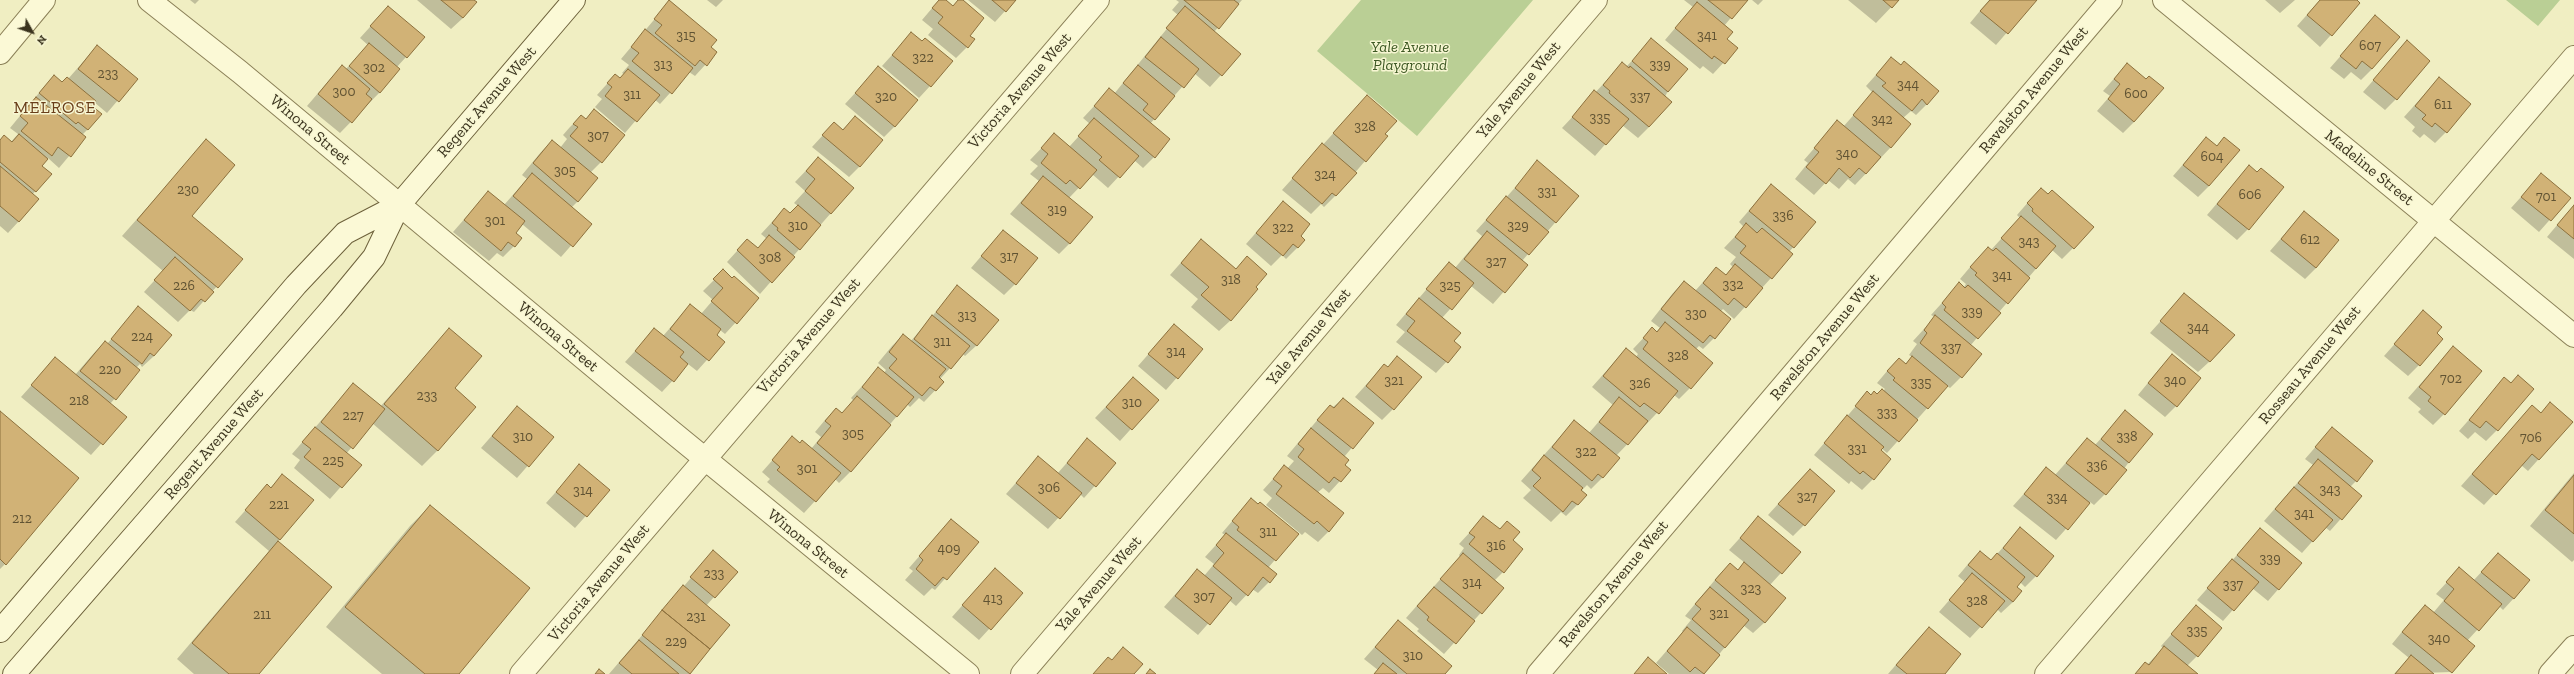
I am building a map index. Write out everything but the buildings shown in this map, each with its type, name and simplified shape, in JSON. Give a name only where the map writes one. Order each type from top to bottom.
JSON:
[{"type":"street","points":[[0,53],[44,0]]},
{"type":"street","name":"Winona Street","points":[[149,0],[240,72],[704,459],[968,674]]},
{"type":"street","name":"Regent Avenue West","points":[[14,674],[374,257],[399,205],[574,0]]},
{"type":"street","name":"Victoria Avenue West","points":[[521,674],[1098,0]]},
{"type":"street","name":"Yale Avenue West","points":[[1022,674],[1596,0]]},
{"type":"street","name":"Ravelston Avenue West","points":[[1538,674],[2111,0]]},
{"type":"street","name":"Madeline Street","points":[[2164,0],[2574,336]]},
{"type":"street","name":"Rosseau Avenue West","points":[[2046,674],[2574,57]]},
{"type":"street","name":"Regent Avenue West","points":[[0,631],[296,285],[345,234],[399,205]]},
{"type":"street","points":[[2550,674],[2574,647]]},
{"type":"green space","name":"Yale Avenue Playground","points":[[1361,0],[1533,0],[1417,136],[1317,51]]},
{"type":"green space","points":[[2506,0],[2560,0],[2538,26]]},
{"type":"district","name":"MELROSE","points":[[55,108]]}]
